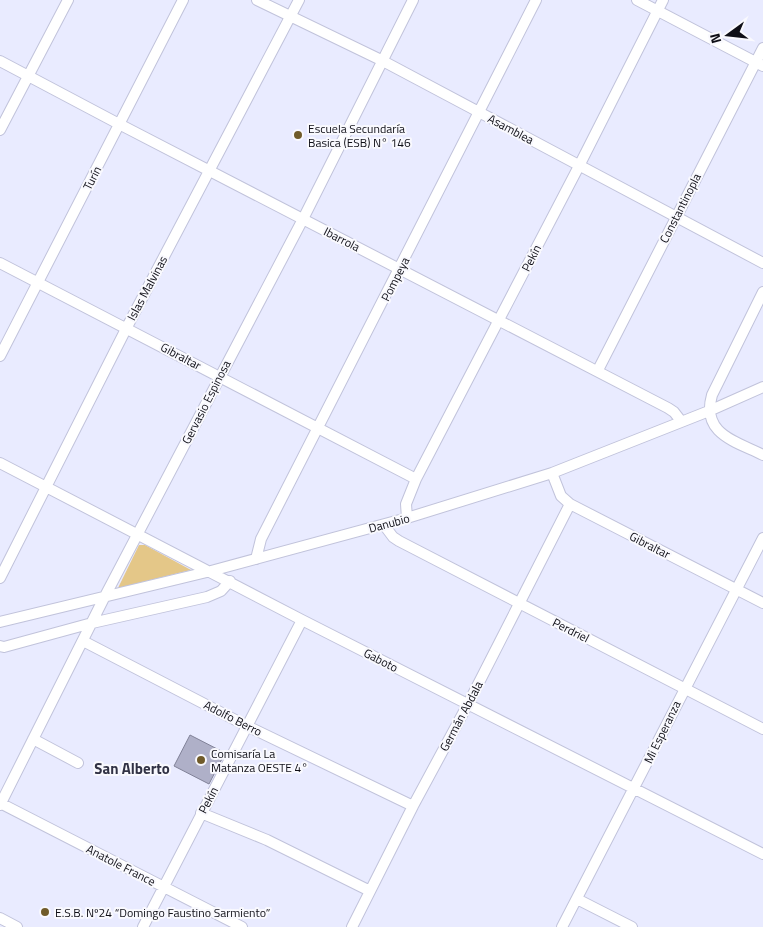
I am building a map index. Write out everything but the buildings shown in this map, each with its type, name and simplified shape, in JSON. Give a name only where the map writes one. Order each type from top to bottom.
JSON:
[{"type":"street","points":[[0,130],[68,0]]},
{"type":"street","name":"Turín","points":[[0,356],[183,0]]},
{"type":"street","name":"Asamblea","points":[[257,0],[381,60],[763,263]]},
{"type":"street","name":"Islas Malvinas","points":[[0,578],[127,327],[299,0]]},
{"type":"street","name":"Gervasio Espinosa","points":[[0,804],[104,598],[303,219],[381,60],[413,0]]},
{"type":"street","name":"Pompeya","points":[[256,559],[261,539],[536,0]]},
{"type":"street","points":[[637,0],[759,64]]},
{"type":"street","name":"Pekín","points":[[407,518],[406,504],[416,479],[663,0]]},
{"type":"street","name":"Constantinopla","points":[[598,370],[675,216],[759,64],[763,48]]},
{"type":"street","name":"Ibarrola","points":[[0,61],[498,321],[598,370],[668,408],[681,421]]},
{"type":"street","name":"Gibraltar","points":[[0,263],[127,327],[416,479]]},
{"type":"street","points":[[763,292],[712,395],[709,410],[711,421],[722,435],[763,455]]},
{"type":"street","name":"Danubio","points":[[1,620],[104,598],[407,518],[552,473],[763,387]]},
{"type":"street","name":"Gaboto","points":[[0,463],[211,571],[302,620],[763,854]]},
{"type":"street","name":"Gibraltar","points":[[552,473],[561,496],[570,504],[763,603]]},
{"type":"street","name":"Germán Abdala","points":[[352,927],[570,504]]},
{"type":"street","name":"Perdriel","points":[[384,525],[393,537],[763,729]]},
{"type":"street","name":"Mi Esperanza","points":[[562,927],[763,538]]},
{"type":"street","points":[[0,646],[4,647],[207,597],[221,591],[230,582]]},
{"type":"street","name":"Pekín","points":[[142,927],[302,620]]},
{"type":"street","name":"Adolfo Berro","points":[[82,641],[247,726],[413,806]]},
{"type":"street","points":[[33,740],[78,763]]},
{"type":"street","name":"Anatole France","points":[[0,804],[242,927]]},
{"type":"street","points":[[200,813],[268,840],[370,891]]},
{"type":"street","points":[[577,899],[632,927]]},
{"type":"street","points":[[0,918],[17,927]]},
{"type":"shaded area","points":[[139,545],[145,545],[191,570],[118,588]]},
{"type":"place","name":"Escuela Secundaría Basica (ESB) N° 146","points":[[298,135]]},
{"type":"place","name":"Comisaría La Matanza OESTE 4°","points":[[201,760]]},
{"type":"place","name":"E.S.B. Nº24 “Domingo Faustino Sarmiento”","points":[[45,912]]},
{"type":"district","name":"San Alberto","points":[[132,768]]}]
